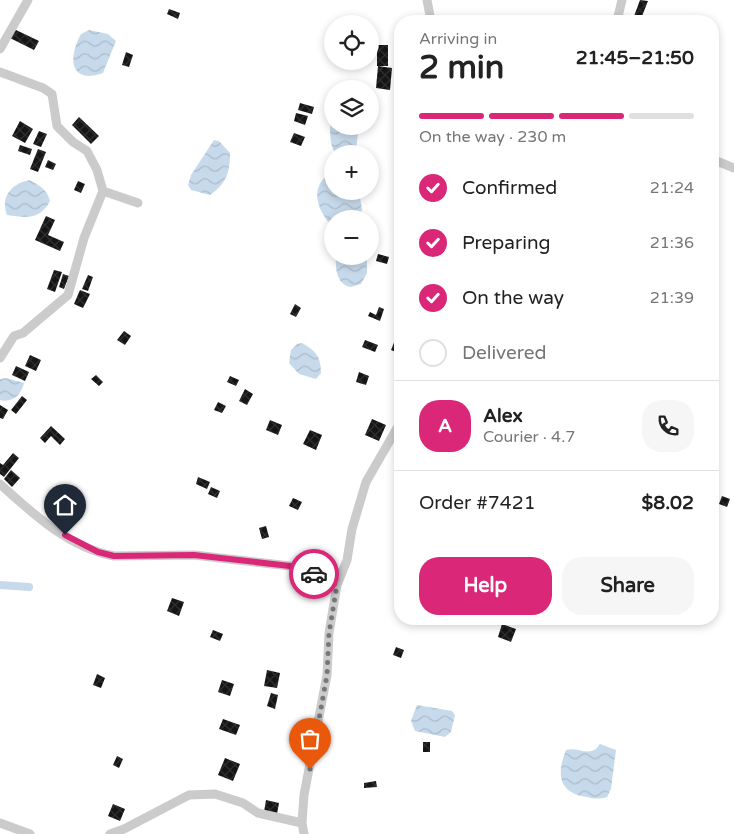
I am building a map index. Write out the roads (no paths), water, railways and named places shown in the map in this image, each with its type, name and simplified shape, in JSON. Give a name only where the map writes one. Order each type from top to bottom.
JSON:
[{"type":"street","points":[[0,49],[28,0]]},
{"type":"street","points":[[427,0],[430,15]]},
{"type":"street","points":[[618,15],[622,0]]},
{"type":"street","points":[[0,72],[43,88],[52,94],[57,126],[73,142],[86,151],[97,170],[103,192],[84,238],[68,295],[23,333],[14,336],[0,358]]},
{"type":"street","points":[[719,162],[734,168]]},
{"type":"street","points":[[103,192],[138,203]]},
{"type":"street","points":[[304,834],[302,823],[304,795],[327,675],[329,633],[337,585],[347,560],[352,529],[366,482],[394,433]]},
{"type":"street","points":[[0,484],[24,507],[51,526],[80,544],[103,554],[114,556],[194,555],[290,566],[302,568],[337,585]]},
{"type":"street","points":[[110,834],[124,829],[189,795],[215,794],[243,803],[258,812],[302,823]]},
{"type":"street","points":[[0,823],[30,834]]},
{"type":"water","points":[[89,30],[108,34],[116,41],[103,73],[92,76],[83,75],[78,72],[74,67],[73,60],[74,51],[81,34]]},
{"type":"water","points":[[358,135],[357,145],[332,145],[330,136]]},
{"type":"water","points":[[214,140],[219,141],[230,153],[230,160],[226,177],[220,187],[210,195],[191,190],[188,185],[191,175]]},
{"type":"water","points":[[29,180],[45,190],[50,201],[42,212],[37,215],[20,217],[7,215],[5,202],[9,192],[17,184]]},
{"type":"water","points":[[323,180],[324,200],[360,200],[362,210],[324,210],[324,216],[317,197],[317,191]]},
{"type":"water","points":[[367,265],[367,273],[361,284],[351,287],[346,286],[338,276],[336,266]]},
{"type":"water","points":[[302,343],[311,349],[319,359],[321,373],[316,379],[299,374],[289,363],[291,350],[297,344]]},
{"type":"water","points":[[6,378],[24,383],[16,397],[5,401],[0,400],[0,379]]},
{"type":"water","points":[[417,705],[452,711],[455,715],[451,732],[445,737],[415,731],[411,721]]},
{"type":"water","points":[[600,744],[616,750],[611,789],[607,797],[592,798],[570,791],[565,787],[561,775],[561,767],[566,750],[592,751]]},
{"type":"waterway","points":[[0,585],[29,587]]}]
